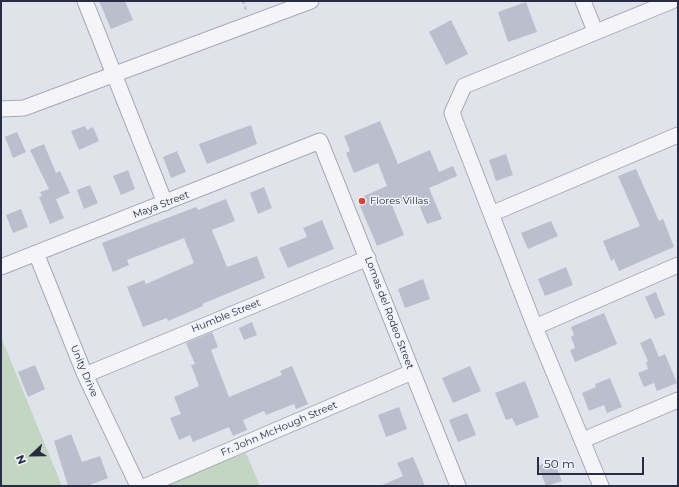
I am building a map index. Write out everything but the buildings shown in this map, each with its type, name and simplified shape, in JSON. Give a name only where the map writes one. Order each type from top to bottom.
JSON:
[{"type":"street","points":[[85,1],[165,203]]},
{"type":"street","points":[[1,109],[24,108],[311,1]]},
{"type":"street","points":[[583,1],[595,31]]},
{"type":"street","points":[[601,486],[535,327],[452,114],[464,86],[595,31],[672,1]]},
{"type":"street","points":[[491,214],[678,135]]},
{"type":"street","name":"Maya Street","points":[[1,268],[320,141]]},
{"type":"street","name":"Lomas del Rodeo Street","points":[[320,141],[458,486]]},
{"type":"street","name":"Unity Drive","points":[[36,253],[85,375],[138,486]]},
{"type":"street","name":"Humble Street","points":[[85,375],[368,258]]},
{"type":"street","points":[[535,327],[678,265]]},
{"type":"street","name":"Fr. John McHough Street","points":[[146,486],[412,372]]},
{"type":"street","points":[[583,440],[678,400]]},
{"type":"green space","points":[[1,337],[62,486],[1,486]]},
{"type":"green space","points":[[246,453],[260,486],[161,486]]},
{"type":"place","name":"Flores Villas","points":[[362,201]]}]
